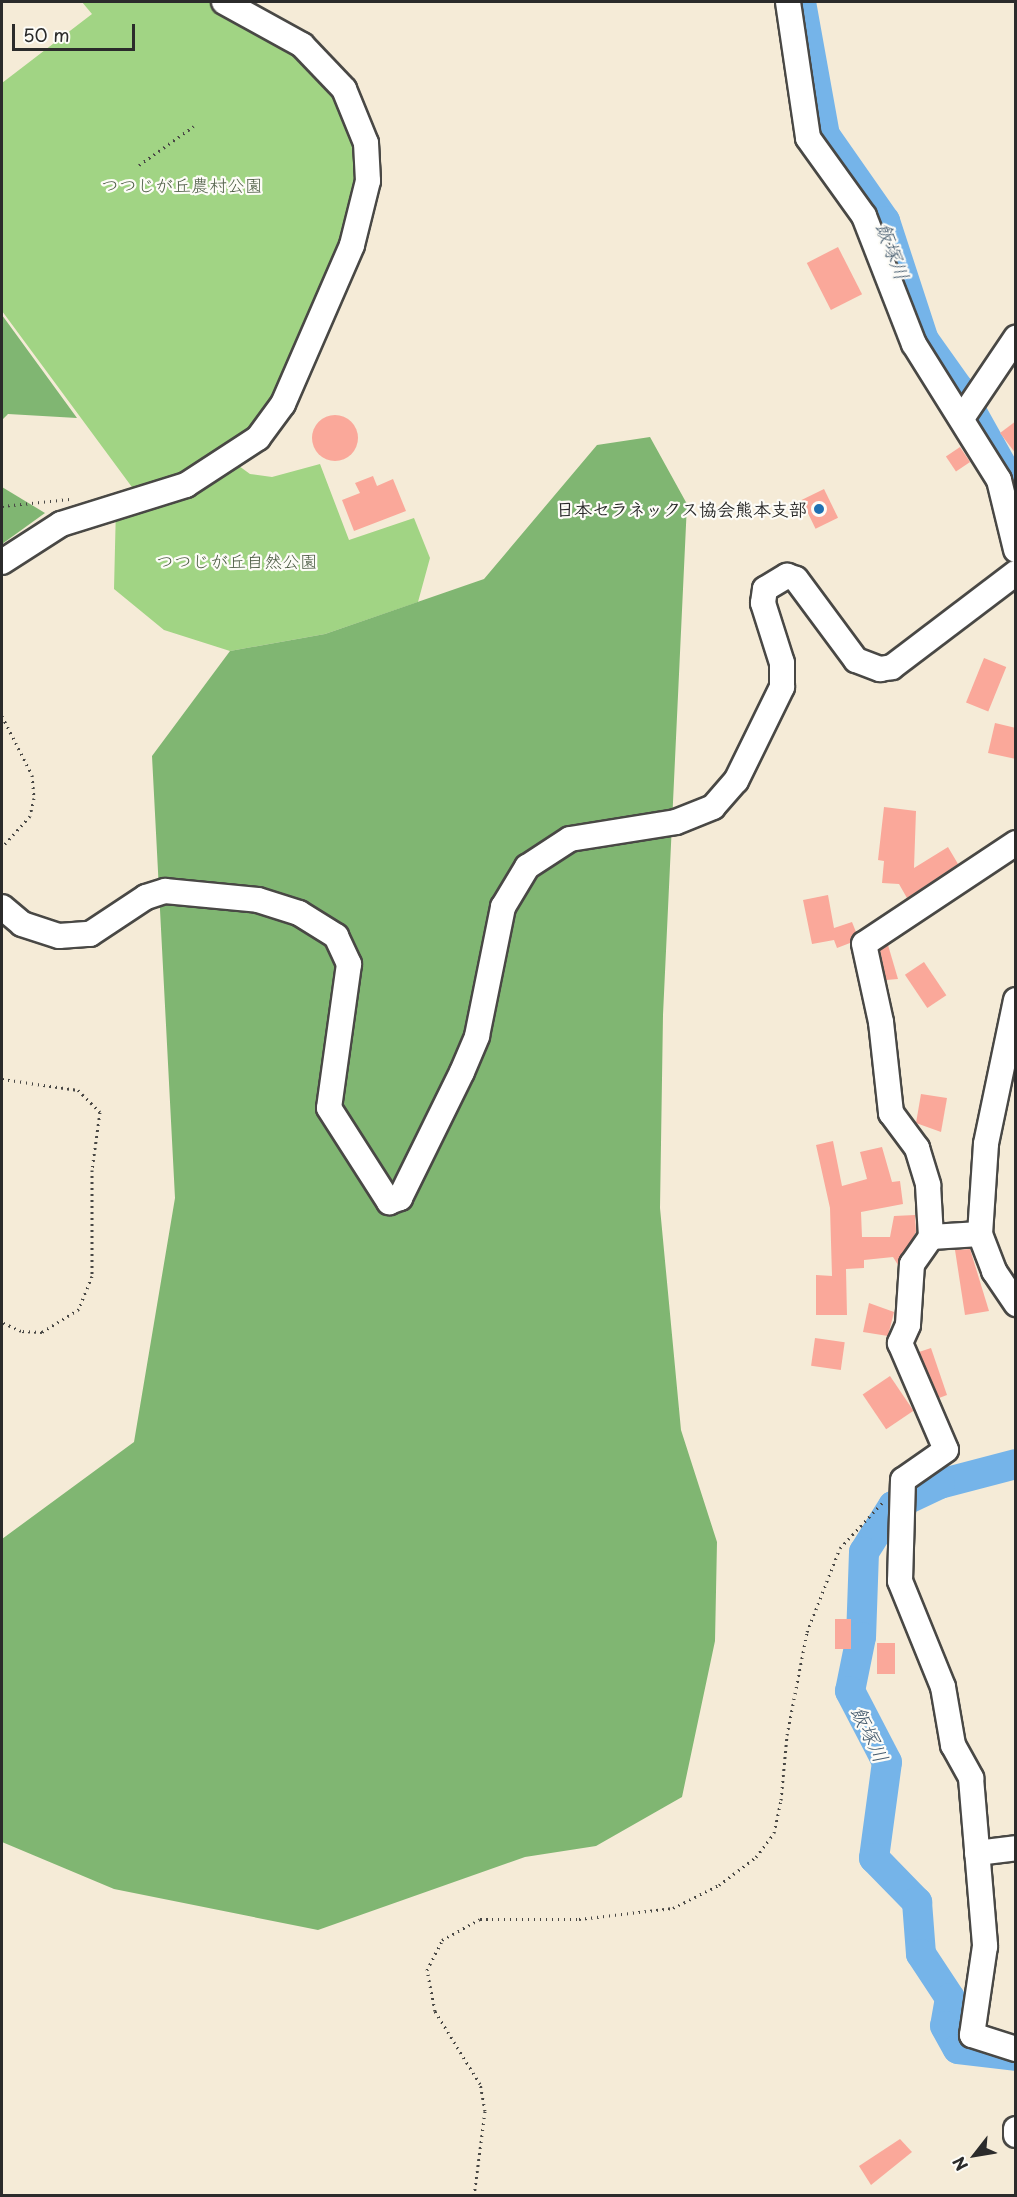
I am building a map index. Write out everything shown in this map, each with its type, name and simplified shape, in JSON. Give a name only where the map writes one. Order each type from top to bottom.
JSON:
[{"type":"street","points":[[2,562],[60,524],[186,486],[258,438],[283,404],[352,245],[368,172],[366,142],[344,89],[302,45],[224,2]]},
{"type":"street","points":[[788,2],[808,138],[864,216],[914,344],[999,480],[1016,550]]},
{"type":"street","points":[[962,418],[1016,338]]},
{"type":"street","points":[[2,907],[22,924],[59,936],[90,934],[146,897],[165,891],[258,900],[299,913],[336,936],[348,964],[329,1108],[389,1202],[406,1188],[466,1063],[477,1036],[503,907],[527,867],[570,839],[676,822],[713,807],[736,781],[782,687],[782,663],[763,603],[765,589],[787,576],[796,579],[855,660],[880,669],[892,667],[1016,573]]},
{"type":"street","points":[[1016,843],[864,944],[881,1022],[891,1113],[924,1168],[931,1237],[912,1264],[908,1325],[900,1343],[946,1450],[903,1480],[900,1581],[942,1687],[953,1744],[971,1778],[985,1946],[972,2035],[1016,2049]]},
{"type":"street","points":[[1016,1000],[986,1144],[980,1234],[1016,1304]]},
{"type":"street","points":[[931,1237],[980,1234]]},
{"type":"street","points":[[977,1853],[1016,1848]]},
{"type":"street","points":[[1016,2129],[1016,2135]]},
{"type":"path","points":[[139,165],[194,126]]},
{"type":"path","points":[[2,716],[32,775],[34,798],[30,816],[2,847]]},
{"type":"path","points":[[2,1079],[78,1090],[100,1112],[92,1170],[92,1276],[79,1309],[42,1332],[21,1331],[2,1322]]},
{"type":"path","points":[[474,2196],[485,2111],[480,2084],[435,2011],[427,1970],[442,1940],[480,1919],[579,1919],[673,1908],[719,1885],[756,1857],[774,1833],[811,1622],[840,1548],[903,1480]]},
{"type":"green space","name":"つつじが丘農村公園","points":[[82,2],[224,2],[327,68],[368,181],[283,404],[232,461],[250,474],[272,477],[320,464],[349,540],[414,518],[430,558],[418,602],[325,634],[230,651],[164,630],[114,589],[116,506],[140,498],[2,311],[2,83],[92,14]]},
{"type":"green space","points":[[2,315],[77,418],[8,414],[2,420]]},
{"type":"green space","points":[[650,437],[687,504],[663,1015],[660,1208],[681,1430],[717,1542],[715,1641],[682,1797],[596,1846],[525,1857],[318,1930],[114,1889],[2,1842],[2,1539],[134,1442],[175,1198],[152,756],[230,651],[325,634],[484,579],[597,445]]},
{"type":"green space","points":[[2,487],[45,513],[2,544]]},
{"type":"building","points":[[838,247],[862,294],[831,310],[807,263]]},
{"type":"building","points":[[335,415],[351,422],[358,438],[351,454],[335,461],[319,454],[312,438],[319,422]]},
{"type":"building","points":[[1016,421],[1016,454],[1000,433]]},
{"type":"building","points":[[960,447],[970,462],[956,471],[946,457]]},
{"type":"building","points":[[373,476],[377,486],[393,479],[406,511],[354,531],[342,500],[360,493],[355,483]]},
{"type":"building","name":"日本セラネックス協会熊本支部","points":[[824,489],[838,518],[816,529],[802,500]]},
{"type":"building","points":[[984,658],[1006,667],[988,711],[966,703]]},
{"type":"building","points":[[995,723],[1016,728],[1016,759],[988,753]]},
{"type":"building","points":[[884,807],[916,811],[914,868],[948,847],[958,864],[907,898],[899,884],[882,883],[884,861],[878,860]]},
{"type":"building","points":[[828,895],[834,928],[852,922],[856,932],[850,943],[837,948],[834,940],[812,944],[803,900]]},
{"type":"building","points":[[888,945],[898,979],[886,980],[880,950]]},
{"type":"building","points":[[924,962],[946,995],[927,1008],[905,975]]},
{"type":"building","points":[[921,1094],[947,1098],[941,1132],[916,1123]]},
{"type":"building","points":[[833,1141],[842,1186],[867,1179],[860,1152],[882,1147],[892,1182],[900,1181],[903,1204],[861,1212],[862,1237],[890,1237],[894,1216],[915,1215],[916,1232],[898,1265],[893,1257],[864,1260],[864,1268],[846,1269],[847,1315],[816,1315],[816,1275],[832,1276],[830,1208],[816,1145]]},
{"type":"building","points":[[970,1249],[989,1311],[965,1315],[955,1250]]},
{"type":"building","points":[[869,1303],[894,1312],[888,1336],[863,1332]]},
{"type":"building","points":[[815,1338],[845,1342],[841,1370],[811,1366]]},
{"type":"building","points":[[931,1348],[947,1395],[939,1398],[919,1352]]},
{"type":"building","points":[[890,1376],[913,1411],[886,1429],[863,1394]]},
{"type":"building","points":[[835,1619],[851,1619],[851,1649],[835,1649]]},
{"type":"building","points":[[877,1643],[895,1643],[895,1674],[877,1674]]},
{"type":"building","points":[[900,2139],[912,2152],[871,2185],[859,2166]]},
{"type":"waterway","name":"飯塚川","points":[[801,2],[825,135],[885,221],[924,340],[959,389],[1016,491]]},
{"type":"waterway","name":"飯塚川","points":[[1016,1464],[940,1484],[893,1506],[864,1552],[861,1637],[850,1691],[887,1762],[874,1858],[917,1902],[921,1954],[950,1998],[945,2026],[958,2049],[1016,2056]]},
{"type":"place","name":"日本セラネックス協会熊本支部","points":[[819,509]]},
{"type":"park label","name":"つつじが丘自然公園","points":[[237,561]]}]
